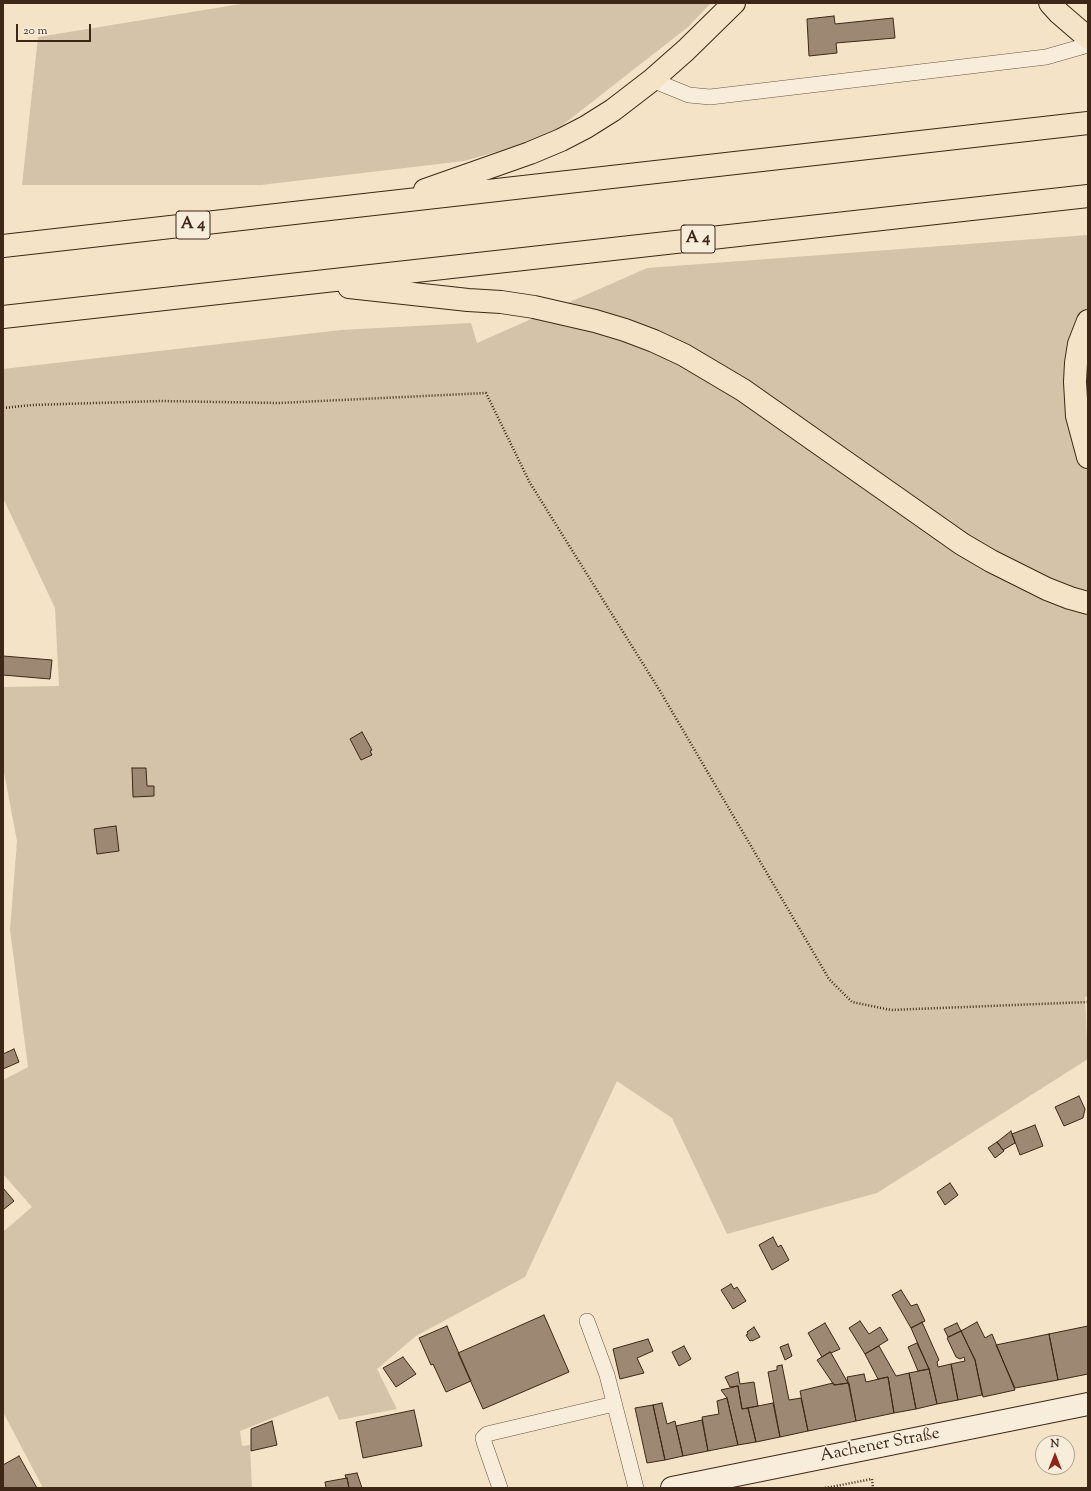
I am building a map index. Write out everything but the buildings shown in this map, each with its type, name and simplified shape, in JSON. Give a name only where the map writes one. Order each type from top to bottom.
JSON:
[{"type":"highway","points":[[384,203],[496,166],[561,140],[586,127],[613,110],[652,80],[686,50],[734,3]]},
{"type":"highway","points":[[1050,3],[1059,13],[1088,38]]},
{"type":"highway","name":"A 4","points":[[3,246],[1088,123]]},
{"type":"highway","name":"A 4","points":[[3,317],[1088,196]]},
{"type":"highway","points":[[308,283],[468,300],[501,302],[534,307],[595,321],[654,341],[691,359],[743,390],[962,544],[991,561],[1047,589],[1088,603]]},
{"type":"highway","points":[[1088,321],[1080,344],[1076,363],[1075,382],[1077,416],[1088,457]]},
{"type":"main road","name":"Aachener Straße","points":[[672,1488],[1088,1404]]},
{"type":"lane","points":[[652,80],[689,95],[710,97],[1046,57],[1088,45]]},
{"type":"lane","points":[[587,1321],[607,1375],[636,1488]]},
{"type":"lane","points":[[500,1488],[483,1438],[487,1434],[614,1404]]},
{"type":"path","points":[[3,408],[32,405],[161,401],[279,403],[486,393],[530,483],[660,691],[829,979],[852,1002],[891,1010],[1088,1002]]},
{"type":"path","points":[[825,1488],[872,1479],[873,1488]]},
{"type":"shaded area","points":[[247,3],[711,3],[688,27],[546,138],[464,161],[261,185],[22,185],[38,37]]},
{"type":"shaded area","points":[[1088,235],[1088,996],[1085,997],[1088,1059],[877,1193],[727,1234],[672,1118],[617,1081],[525,1277],[416,1336],[377,1369],[397,1409],[339,1420],[328,1396],[240,1431],[242,1446],[250,1445],[252,1488],[43,1488],[3,1412],[3,1232],[32,1207],[3,1174],[3,1080],[28,1067],[10,930],[17,841],[3,767],[3,687],[59,686],[55,608],[3,498],[3,369],[341,330],[471,323],[477,343],[647,268]]}]
